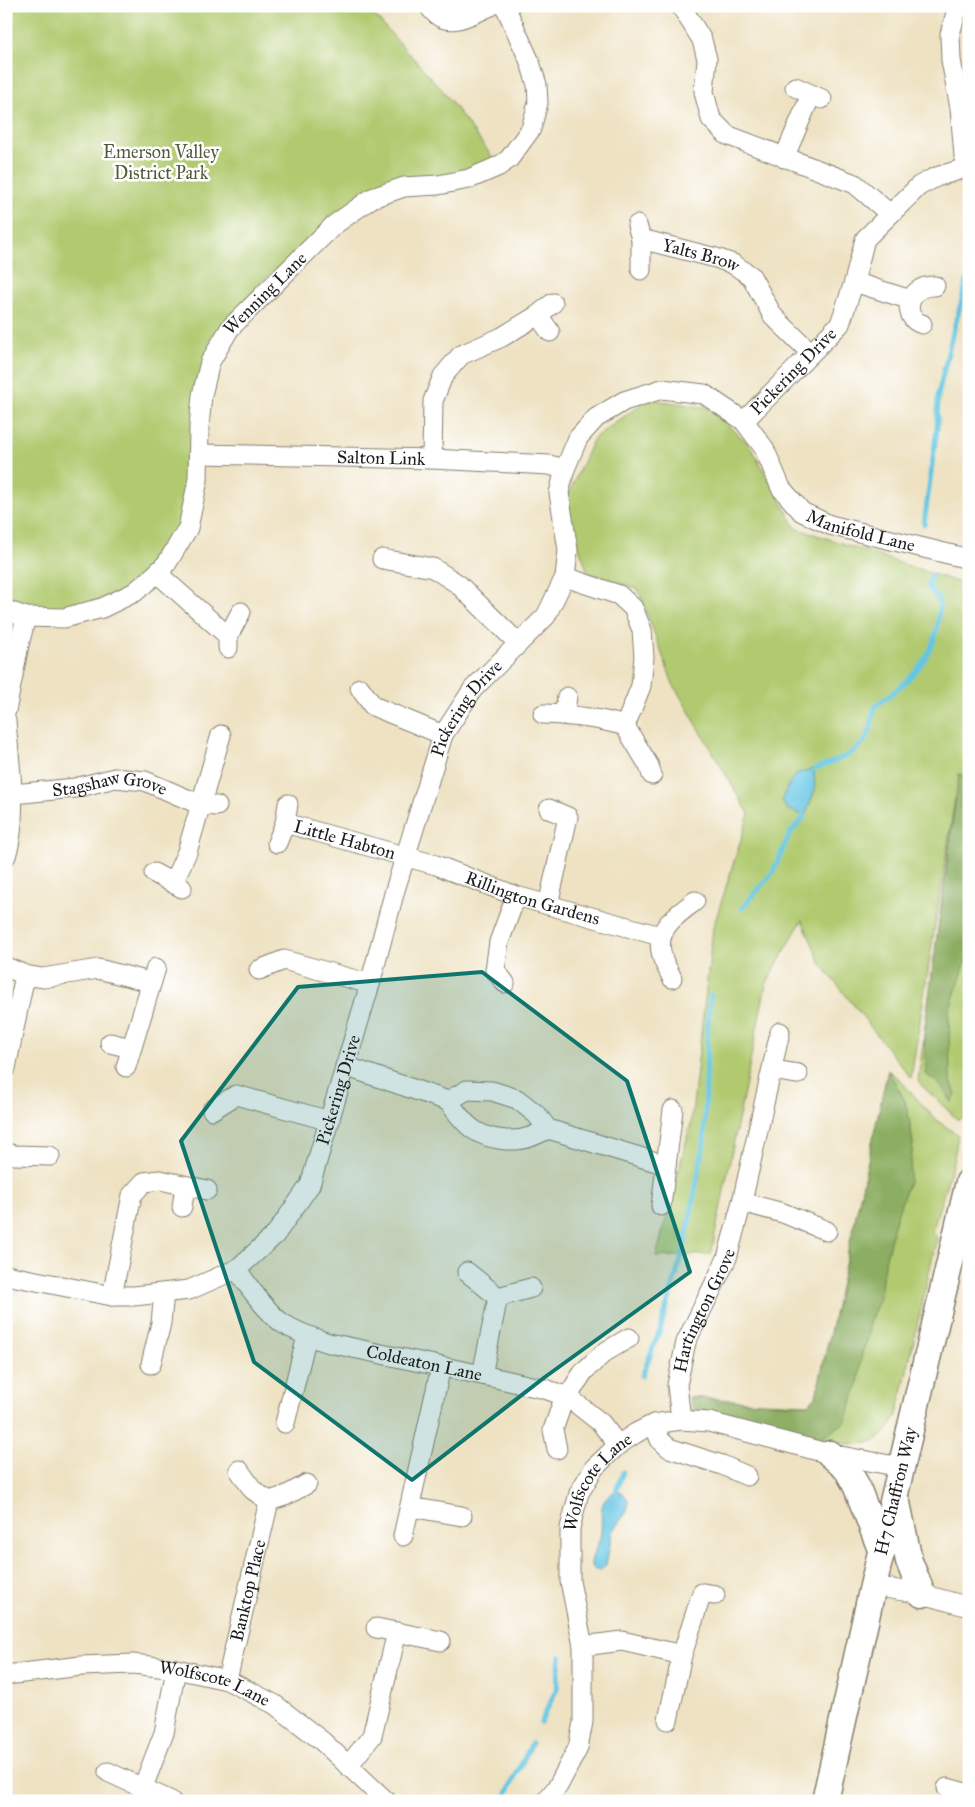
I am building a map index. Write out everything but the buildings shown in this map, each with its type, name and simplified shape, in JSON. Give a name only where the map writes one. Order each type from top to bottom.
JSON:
[{"type":"street","points":[[429,6],[434,14],[446,20],[462,19],[491,6]]},
{"type":"street","name":"Wenning Lane","points":[[6,610],[26,617],[64,618],[102,608],[135,592],[157,573],[167,563],[188,528],[198,480],[202,395],[210,362],[230,328],[264,292],[334,225],[372,198],[404,187],[438,185],[470,179],[499,166],[509,159],[531,129],[538,103],[537,85],[530,62],[505,6]]},
{"type":"street","points":[[958,6],[950,34],[951,60],[960,108],[967,167]]},
{"type":"street","points":[[686,8],[702,40],[707,59],[704,92],[711,119],[727,135],[855,184],[890,214]]},
{"type":"street","points":[[784,158],[809,94]]},
{"type":"street","name":"Pickering Drive","points":[[6,1275],[112,1296],[189,1290],[237,1269],[275,1235],[310,1184],[443,735],[473,689],[546,616],[565,577],[568,550],[560,493],[565,469],[578,438],[596,418],[624,401],[662,389],[704,394],[744,421],[840,324],[854,282],[865,239],[919,186],[936,177],[967,167]]},
{"type":"street","name":"Yalts Brow","points":[[642,270],[639,232],[733,264],[750,276],[773,316],[811,353]]},
{"type":"street","points":[[854,282],[911,300]]},
{"type":"street","points":[[922,324],[918,323],[912,315],[909,307],[911,300],[914,293],[922,287],[935,286]]},
{"type":"street","points":[[432,459],[433,401],[443,376],[461,355],[502,337],[538,315],[553,303]]},
{"type":"street","points":[[538,315],[550,332]]},
{"type":"street","name":"Manifold Lane","points":[[744,421],[764,448],[781,488],[802,512],[830,525],[969,559]]},
{"type":"street","name":"Salton Link","points":[[199,454],[432,459],[549,465],[565,469]]},
{"type":"street","points":[[382,559],[434,560],[518,644]]},
{"type":"street","points":[[157,573],[228,642],[241,612]]},
{"type":"street","points":[[565,577],[619,595],[633,608],[636,615],[642,630],[644,657],[641,686],[625,726]]},
{"type":"street","points":[[6,711],[26,617]]},
{"type":"street","points":[[360,688],[373,706],[443,735]]},
{"type":"street","points":[[544,714],[565,706],[625,726],[654,767]]},
{"type":"street","points":[[6,721],[13,794],[10,845],[6,856]]},
{"type":"street","points":[[154,873],[177,886],[187,852],[209,805],[221,735]]},
{"type":"street","name":"Stagshaw Grove","points":[[13,794],[75,788],[115,778],[145,781],[209,805]]},
{"type":"street","points":[[548,905],[568,816],[549,810]]},
{"type":"street","name":"Little Habton","points":[[277,843],[286,813],[406,857]]},
{"type":"street","name":"Rillington Gardens","points":[[406,857],[436,865],[516,896],[660,936]]},
{"type":"street","points":[[506,983],[495,970],[499,942],[516,896]]},
{"type":"street","points":[[672,978],[662,956],[660,936],[669,922],[695,901]]},
{"type":"street","points":[[259,970],[284,960],[370,984]]},
{"type":"street","points":[[6,967],[26,975],[43,978],[98,969],[153,975],[126,1067]]},
{"type":"street","points":[[6,1068],[19,1044],[26,975]]},
{"type":"street","name":"Hartington Grove","points":[[681,1420],[677,1385],[686,1342],[727,1258],[742,1202],[780,1032]]},
{"type":"street","points":[[110,1043],[131,1048]]},
{"type":"street","points":[[345,1066],[448,1100],[463,1120],[474,1130],[492,1137],[514,1141],[531,1137],[548,1129]]},
{"type":"street","points":[[772,1070],[798,1074]]},
{"type":"street","points":[[448,1100],[467,1090],[492,1091],[516,1100],[536,1114],[548,1129],[666,1165]]},
{"type":"street","points":[[212,1110],[236,1094],[330,1121]]},
{"type":"street","points":[[661,1206],[673,1110]]},
{"type":"street","points":[[6,1153],[50,1156]]},
{"type":"street","points":[[112,1296],[132,1195],[144,1182],[160,1180],[207,1190]]},
{"type":"street","name":"H7 Chaffron Way","points":[[825,1801],[872,1586],[882,1552],[894,1492],[969,1182]]},
{"type":"street","points":[[182,1207],[185,1186]]},
{"type":"street","points":[[742,1202],[783,1213],[815,1233]]},
{"type":"street","name":"Coldeaton Lane","points":[[237,1269],[248,1287],[281,1322],[307,1336],[329,1343],[482,1375],[568,1397],[601,1423],[618,1445]]},
{"type":"street","points":[[467,1272],[498,1297]]},
{"type":"street","points":[[498,1297],[531,1288]]},
{"type":"street","points":[[151,1364],[161,1323],[164,1293]]},
{"type":"street","points":[[482,1375],[498,1297]]},
{"type":"street","points":[[285,1423],[307,1336]]},
{"type":"street","points":[[557,1449],[553,1430],[561,1407],[584,1371],[605,1352],[629,1338]]},
{"type":"street","points":[[403,1536],[441,1367]]},
{"type":"street","name":"Wolfscote Lane","points":[[546,1801],[558,1786],[578,1748],[583,1722],[583,1646],[570,1581],[570,1528],[579,1493],[594,1468],[618,1445],[636,1432],[654,1424],[681,1420],[709,1422],[830,1454],[901,1467]]},
{"type":"street","points":[[654,1424],[660,1440],[669,1448],[694,1455],[747,1476]]},
{"type":"street","points":[[830,1454],[847,1469],[856,1485],[882,1552]]},
{"type":"street","points":[[239,1470],[253,1490],[269,1501],[285,1496],[307,1484]]},
{"type":"street","points":[[894,1492],[909,1561],[922,1594]]},
{"type":"street","name":"Banktop Place","points":[[227,1680],[269,1501]]},
{"type":"street","points":[[410,1507],[462,1516]]},
{"type":"street","points":[[872,1586],[922,1594],[969,1607]]},
{"type":"street","points":[[668,1720],[682,1655],[702,1593],[715,1595]]},
{"type":"street","points":[[376,1628],[441,1641]]},
{"type":"street","points":[[348,1766],[372,1736],[397,1632]]},
{"type":"street","points":[[583,1646],[622,1641],[682,1655]]},
{"type":"street","name":"Wolfscote Lane","points":[[6,1675],[81,1666],[133,1664],[176,1669],[227,1680],[274,1704],[322,1741],[386,1801]]},
{"type":"street","points":[[143,1787],[164,1733],[176,1669]]},
{"type":"street","points":[[108,1772],[172,1801]]},
{"type":"street","points":[[947,1788],[969,1794]]},
{"type":"highlighted area","points":[[482,972],[627,1081],[690,1272],[545,1377],[412,1480],[254,1362],[181,1141],[298,987]]},
{"type":"green space","name":"Emerson Valley District Park","points":[[6,6],[366,6],[443,91],[499,166],[380,188],[259,283],[207,376],[188,528],[131,589],[64,618],[6,607]]},
{"type":"green space","points":[[649,399],[708,408],[749,444],[796,528],[969,586],[969,1099],[963,1118],[958,1120],[918,1082],[955,798],[911,1078],[821,964],[802,920],[766,984],[711,1254],[656,1257],[691,1123],[713,928],[749,814],[673,684],[638,589],[588,573],[564,503],[594,438]]},
{"type":"green space","points":[[6,623],[11,634],[11,640],[6,668]]},
{"type":"green space","points":[[959,774],[969,779],[969,953],[949,1011],[950,1078],[956,1095],[952,1102],[941,1086],[926,1074],[924,1034]]},
{"type":"green space","points":[[888,1070],[901,1081],[936,1120],[958,1135],[954,1159],[932,1232],[937,1237],[897,1415],[888,1430],[874,1441],[846,1444],[794,1432],[736,1401],[808,1404],[816,1397]]},
{"type":"green space","points":[[888,1070],[905,1101],[909,1117],[913,1144],[909,1181],[896,1218],[883,1270],[880,1298],[869,1323],[869,1336],[862,1353],[858,1384],[845,1422],[830,1433],[818,1438],[694,1414],[689,1397],[808,1404],[816,1397]]},
{"type":"water","points":[[814,769],[815,790],[805,816],[787,809],[782,801],[789,783],[798,773]]},
{"type":"water","points":[[616,1491],[623,1493],[629,1502],[626,1513],[613,1530],[606,1565],[601,1570],[595,1570],[591,1566],[591,1561],[600,1536],[603,1504]]},
{"type":"waterway","points":[[924,524],[937,428],[938,395],[969,274]]},
{"type":"waterway","points":[[814,769],[847,756],[861,745],[870,730],[875,706],[908,679],[926,658],[936,632],[939,610],[938,600],[928,587],[931,576]]},
{"type":"waterway","points":[[742,908],[773,872],[790,833],[805,816]]},
{"type":"waterway","points":[[642,1376],[660,1330],[685,1245],[704,1142],[708,1020],[711,995]]},
{"type":"waterway","points":[[616,1491],[623,1472]]},
{"type":"waterway","points":[[541,1722],[557,1688],[560,1657]]},
{"type":"waterway","points":[[503,1801],[532,1743]]}]
